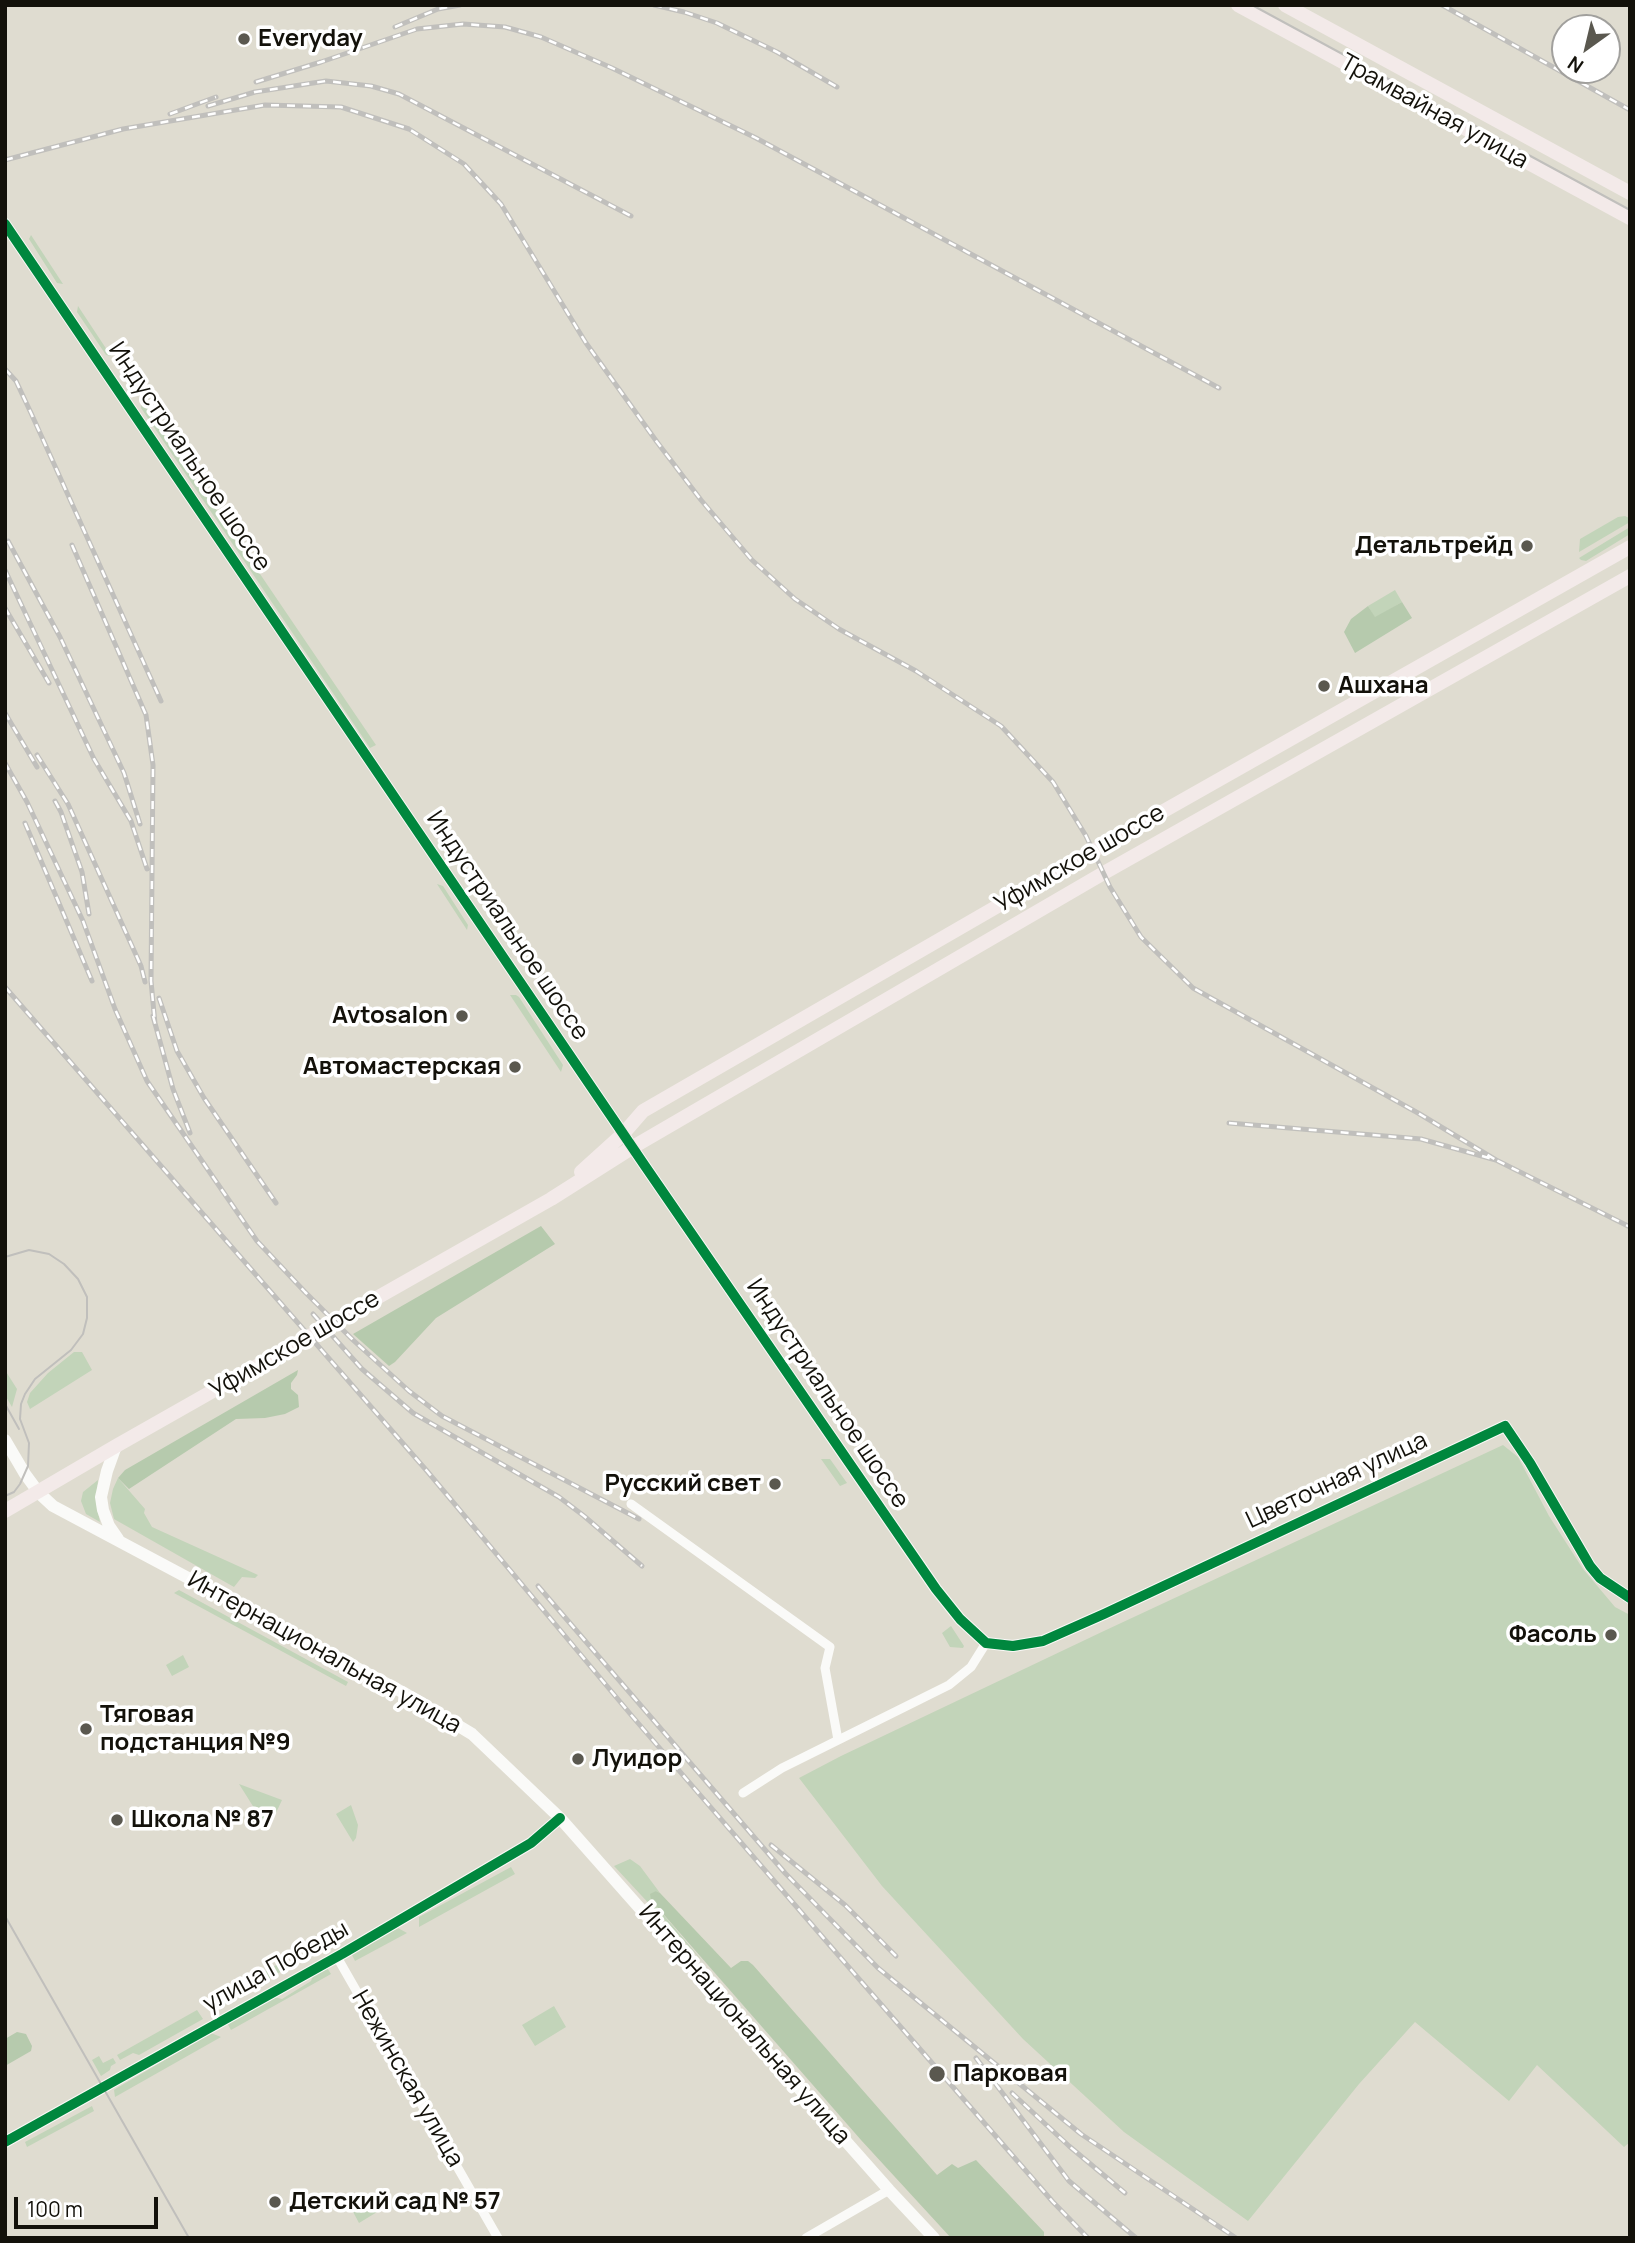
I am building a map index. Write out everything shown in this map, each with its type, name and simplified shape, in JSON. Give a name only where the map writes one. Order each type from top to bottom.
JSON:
[{"type":"main road","name":"Трамвайная улица","points":[[1238,5],[1630,218]]},
{"type":"main road","name":"Трамвайная улица","points":[[1285,5],[1630,193]]},
{"type":"main road","name":"Уфимское шоссе","points":[[551,1199],[623,1134],[643,1111],[1093,851],[1630,547]]},
{"type":"main road","name":"Уфимское шоссе","points":[[5,1511],[551,1199],[633,1147],[1094,878],[1630,576]]},
{"type":"street","name":"Индустриальное шоссе","points":[[5,224],[623,1134],[936,1589],[960,1619],[986,1643]]},
{"type":"street","name":"Цветочная улица","points":[[986,1643],[1013,1646],[1043,1641],[1505,1426],[1530,1463],[1590,1566],[1600,1578],[1630,1598]]},
{"type":"street","name":"Интернациональная улица","points":[[5,1440],[39,1493],[53,1506],[404,1693],[472,1734],[560,1818],[934,2238]]},
{"type":"street","points":[[116,1446],[101,1497],[108,1525],[118,1539]]},
{"type":"street","points":[[631,1504],[830,1647],[825,1668],[838,1740]]},
{"type":"street","points":[[743,1793],[782,1768],[949,1685],[971,1667],[986,1643]]},
{"type":"street","name":"улица Победы","points":[[5,2142],[337,1957],[531,1843],[560,1818]]},
{"type":"street","name":"Нежинская улица","points":[[337,1957],[498,2238]]},
{"type":"street","points":[[806,2238],[889,2190]]},
{"type":"green space","points":[[31,235],[63,284],[57,283],[29,239]]},
{"type":"green space","points":[[78,306],[111,356],[106,355],[77,312]]},
{"type":"green space","points":[[142,400],[376,745],[370,748],[141,408]]},
{"type":"green space","points":[[1625,516],[1630,522],[1579,552],[1580,539],[1618,517]]},
{"type":"green space","points":[[1630,527],[1630,534],[1586,561],[1579,558]]},
{"type":"green space","points":[[1395,590],[1402,602],[1375,618],[1368,606]]},
{"type":"green space","points":[[1402,602],[1412,618],[1355,653],[1344,632],[1351,619],[1368,606],[1375,617]]},
{"type":"green space","points":[[437,884],[443,886],[468,925],[467,930]]},
{"type":"green space","points":[[510,995],[519,997],[563,1065],[561,1072]]},
{"type":"green space","points":[[541,1226],[555,1244],[436,1318],[389,1366],[353,1334]]},
{"type":"green space","points":[[74,1352],[82,1352],[92,1370],[30,1409],[27,1402],[30,1393],[48,1373]]},
{"type":"green space","points":[[5,1370],[17,1389],[12,1407],[5,1395]]},
{"type":"green space","points":[[298,1370],[291,1389],[298,1395],[299,1407],[285,1414],[265,1418],[236,1419],[129,1489],[118,1478],[125,1470]]},
{"type":"green space","points":[[1503,1445],[1518,1457],[1549,1516],[1583,1569],[1615,1607],[1630,1615],[1630,2142],[1624,2147],[1537,2065],[1509,2101],[1415,2022],[1359,2084],[1248,2221],[1124,2132],[1023,2039],[882,1886],[799,1778],[1106,1630]]},
{"type":"green space","points":[[821,1459],[830,1459],[847,1483],[840,1486]]},
{"type":"green space","points":[[118,1478],[145,1509],[144,1513],[152,1527],[258,1575],[255,1578],[242,1577],[234,1587],[114,1519],[110,1503]]},
{"type":"green space","points":[[98,1480],[96,1502],[100,1522],[86,1514],[81,1501],[83,1492]]},
{"type":"green space","points":[[179,1590],[348,1682],[346,1686],[174,1593]]},
{"type":"green space","points":[[951,1626],[963,1648],[950,1647],[942,1633]]},
{"type":"green space","points":[[183,1655],[189,1667],[172,1676],[166,1665]]},
{"type":"green space","points":[[239,1784],[282,1800],[268,1830]]},
{"type":"green space","points":[[351,1805],[358,1825],[353,1842],[336,1814]]},
{"type":"green space","points":[[630,1859],[640,1866],[660,1893],[656,1891],[651,1900],[706,1965],[614,1866]]},
{"type":"green space","points":[[511,1867],[515,1874],[419,1927],[419,1917]]},
{"type":"green space","points":[[656,1891],[731,1968],[741,1961],[748,1961],[753,1965],[937,2175],[952,2164],[958,2168],[976,2160],[1044,2232],[1044,2238],[951,2238],[861,2140],[651,1900],[650,1894]]},
{"type":"green space","points":[[398,1928],[407,1933],[355,1961],[351,1953]]},
{"type":"green space","points":[[278,1964],[282,1971],[217,2009],[213,2002]]},
{"type":"green space","points":[[326,1966],[331,1974],[231,2030],[227,2023],[274,1997],[282,1999],[311,1981],[314,1973]]},
{"type":"green space","points":[[554,2006],[566,2027],[535,2046],[522,2025]]},
{"type":"green space","points":[[197,2010],[203,2019],[139,2055],[133,2053],[120,2060],[117,2055]]},
{"type":"green space","points":[[17,2032],[26,2034],[32,2046],[31,2051],[5,2066],[5,2039]]},
{"type":"green space","points":[[211,2033],[221,2037],[115,2097],[114,2090]]},
{"type":"green space","points":[[99,2056],[103,2063],[113,2058],[116,2063],[101,2076],[92,2060]]},
{"type":"green space","points":[[92,2106],[94,2111],[27,2147],[25,2142]]},
{"type":"green space","points":[[379,2192],[387,2206],[359,2223],[351,2208]]},
{"type":"tram line","points":[[1252,5],[1630,210]]},
{"type":"tram line","points":[[5,1257],[29,1250],[49,1254],[64,1264],[78,1279],[87,1297],[87,1318],[83,1334],[71,1350],[35,1379],[25,1394],[20,1419],[29,1443],[28,1466],[14,1492],[5,1496]]},
{"type":"tram line","points":[[5,1404],[19,1429]]},
{"type":"tram line","points":[[5,1916],[189,2238]]},
{"type":"railway","points":[[395,27],[438,9],[460,5]]},
{"type":"railway","points":[[654,5],[717,23],[777,52],[837,87]]},
{"type":"railway","points":[[1442,5],[1630,110]]},
{"type":"railway","points":[[256,82],[417,29],[463,24],[505,27],[541,37],[612,68],[756,138],[1219,388]]},
{"type":"railway","points":[[208,106],[255,92],[326,81],[371,86],[399,94],[631,216]]},
{"type":"railway","points":[[170,114],[216,97]]},
{"type":"railway","points":[[5,160],[123,129],[265,105],[341,107],[409,129],[464,164],[501,204],[586,343],[657,442],[752,560],[795,599],[839,629],[916,671],[1001,726],[1053,782],[1086,836],[1110,887],[1141,937],[1193,988],[1418,1113],[1496,1160]]},
{"type":"railway","points":[[5,369],[16,381],[161,701]]},
{"type":"railway","points":[[8,541],[60,637],[124,773],[140,824]]},
{"type":"railway","points":[[72,545],[146,715],[153,765],[151,981],[155,1024]]},
{"type":"railway","points":[[5,570],[94,759],[131,821],[147,869]]},
{"type":"railway","points":[[5,608],[49,683]]},
{"type":"railway","points":[[5,713],[37,767]]},
{"type":"railway","points":[[37,755],[68,804],[141,966],[145,982]]},
{"type":"railway","points":[[5,763],[27,802],[83,921],[115,1009],[147,1081],[257,1241],[353,1340],[409,1391],[442,1416],[639,1519]]},
{"type":"railway","points":[[55,801],[82,872],[89,914]]},
{"type":"railway","points":[[25,823],[92,981]]},
{"type":"railway","points":[[5,987],[427,1471],[632,1716],[826,1941],[1053,2202],[1088,2238]]},
{"type":"railway","points":[[159,998],[177,1051],[204,1098],[276,1203]]},
{"type":"railway","points":[[153,1016],[173,1089],[190,1133]]},
{"type":"railway","points":[[1229,1123],[1421,1139],[1496,1160],[1630,1227]]},
{"type":"railway","points":[[313,1314],[362,1369],[413,1413],[559,1497],[642,1566]]},
{"type":"railway","points":[[538,1586],[785,1873],[878,1968],[1081,2134],[1236,2238]]},
{"type":"railway","points":[[771,1845],[845,1905],[896,1956]]},
{"type":"railway","points":[[976,2058],[1069,2181],[1136,2238]]},
{"type":"railway","points":[[1012,2093],[1125,2193]]},
{"type":"cycle path","points":[[5,224],[936,1589],[960,1619],[986,1643],[1013,1646],[1043,1641],[1505,1426],[1530,1463],[1590,1566],[1600,1578],[1630,1598]]},
{"type":"cycle path","points":[[5,2142],[342,1954],[531,1843],[560,1818]]},
{"type":"place","name":"Everyday","points":[[244,39]]},
{"type":"place","name":"Детальтрейд","points":[[1527,546]]},
{"type":"place","name":"Ашхана","points":[[1324,686]]},
{"type":"place","name":"Avtosalon","points":[[462,1016]]},
{"type":"place","name":"Автомастерская","points":[[515,1067]]},
{"type":"place","name":"Русский свет","points":[[775,1484]]},
{"type":"place","name":"Фасоль","points":[[1611,1635]]},
{"type":"place","name":"Тяговая подстанция №9","points":[[86,1729]]},
{"type":"place","name":"Луидор","points":[[578,1759]]},
{"type":"place","name":"Школа № 87","points":[[117,1820]]},
{"type":"place","name":"Парковая","points":[[937,2074]]},
{"type":"place","name":"Детский сад № 57","points":[[275,2202]]}]
